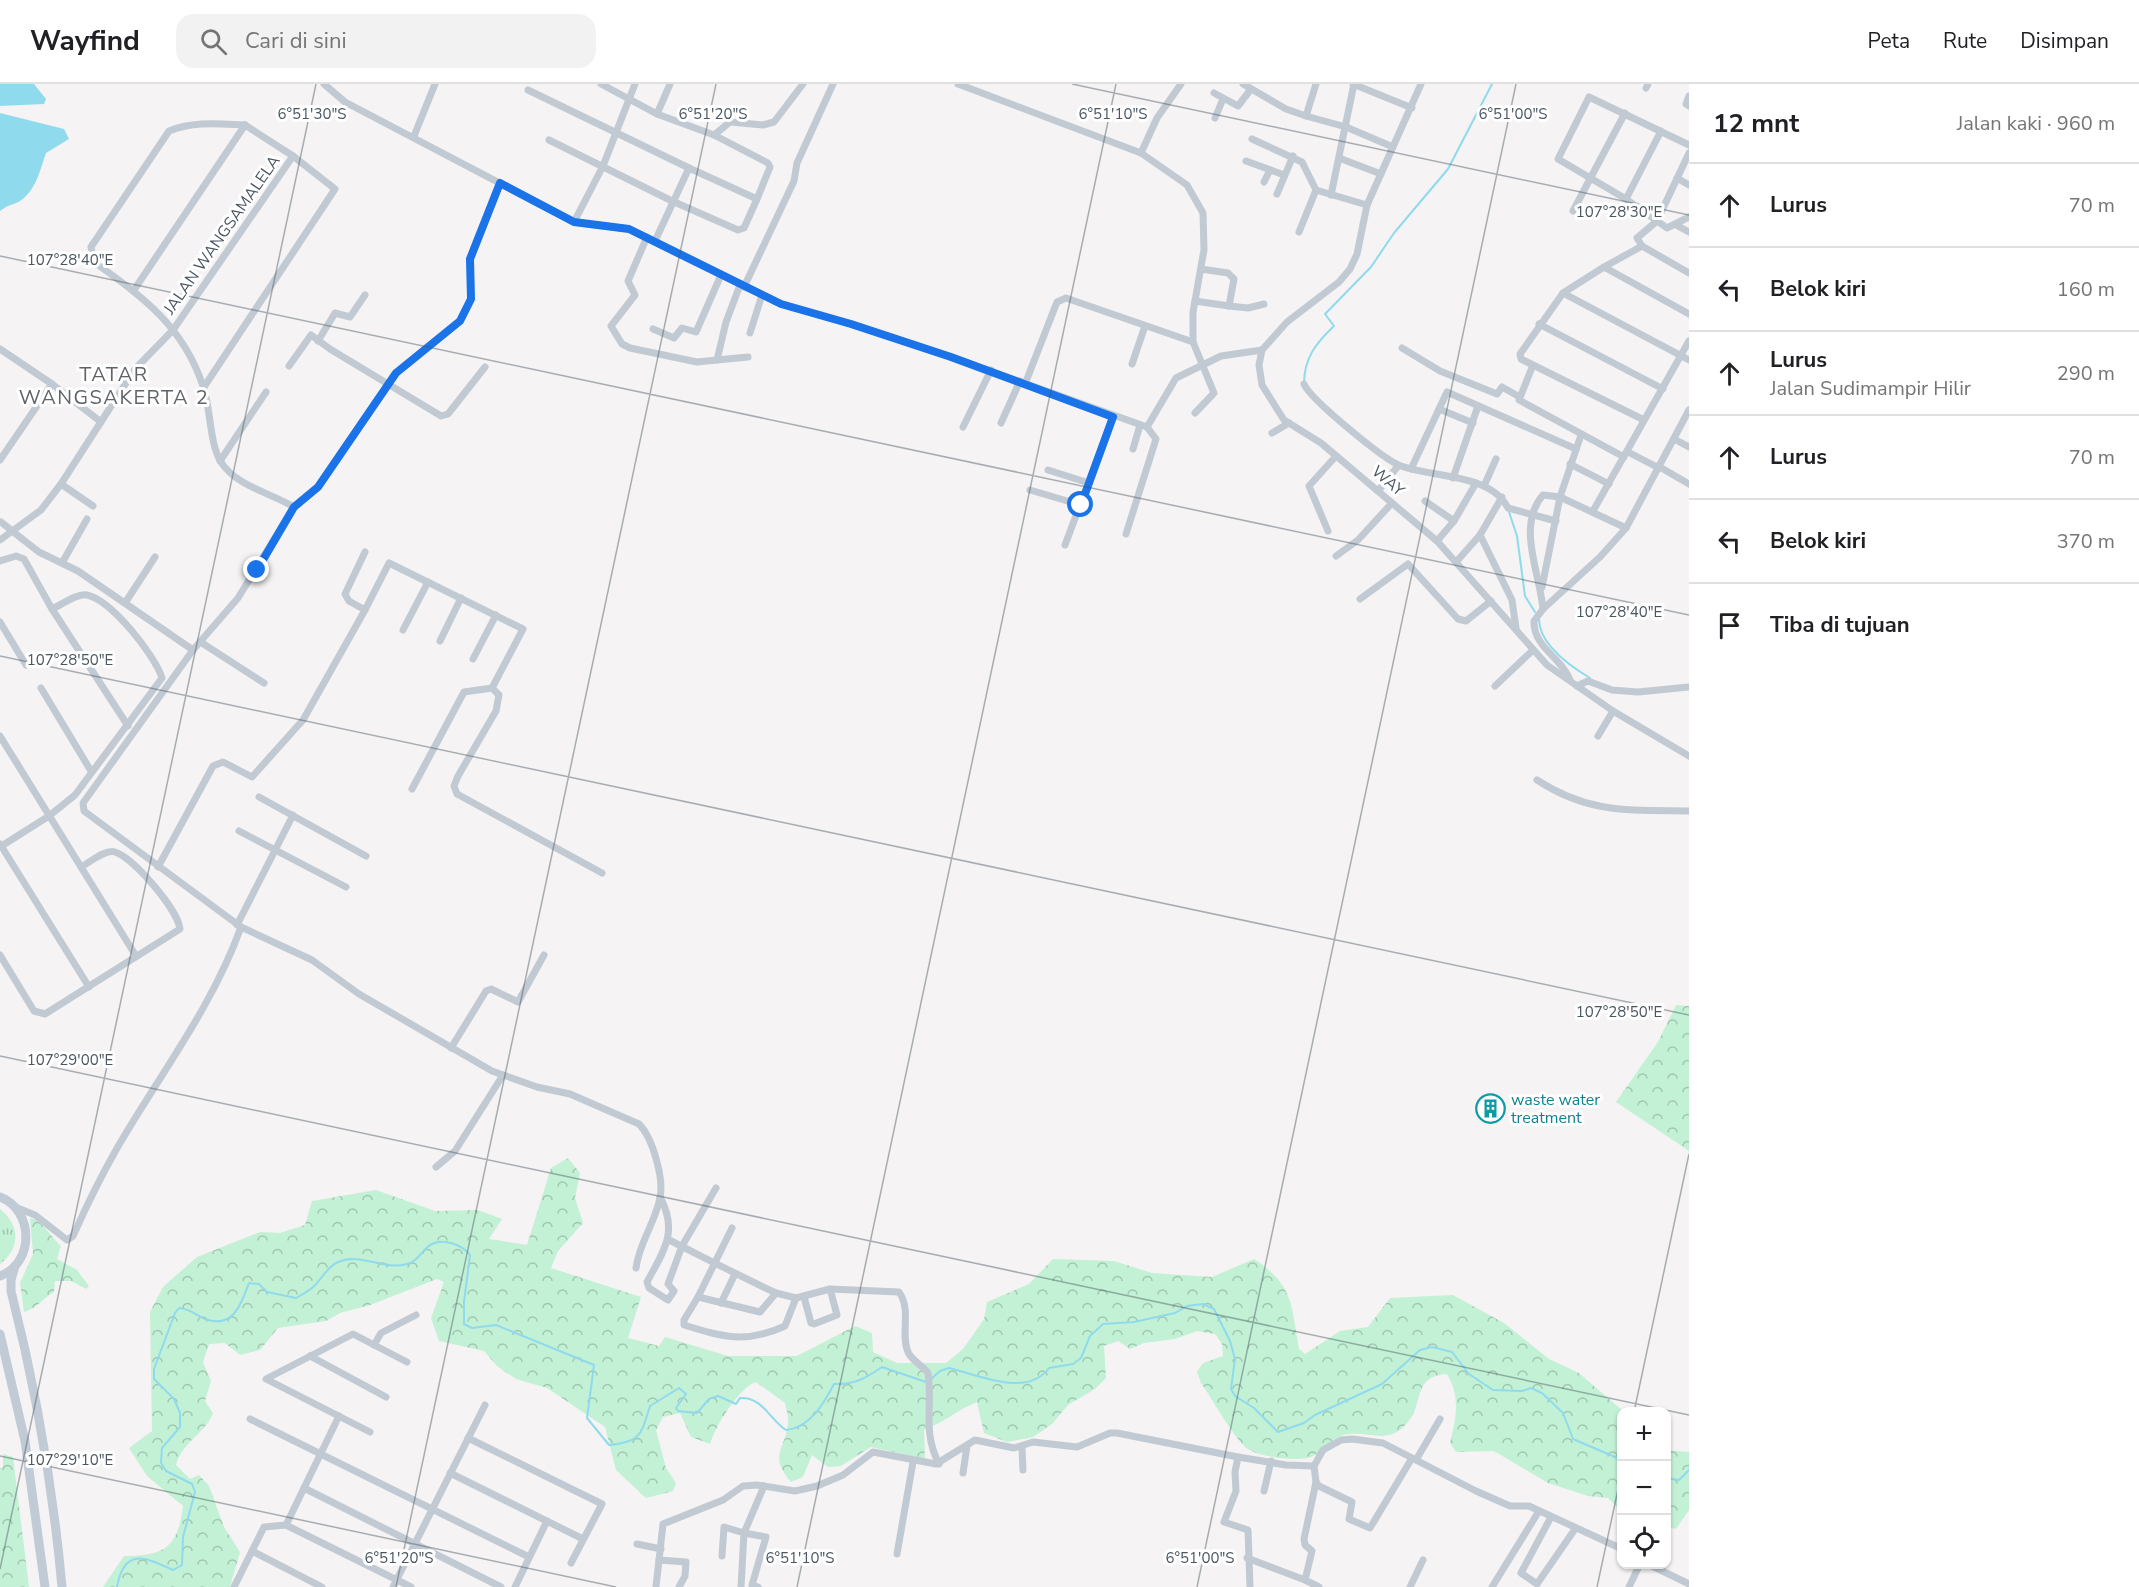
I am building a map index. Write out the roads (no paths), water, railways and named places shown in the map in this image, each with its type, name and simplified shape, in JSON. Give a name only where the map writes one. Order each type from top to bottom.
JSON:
[{"type":"main road","points":[[0,1197],[15,1207],[22,1218],[26,1237],[22,1256],[15,1266],[0,1276]]},
{"type":"main road","points":[[15,1266],[11,1291],[40,1421],[53,1500],[62,1587]]},
{"type":"main road","points":[[0,1334],[25,1441],[45,1587]]},
{"type":"street","points":[[324,84],[345,102],[414,136],[574,222],[629,229],[781,304],[851,324],[991,370],[1113,417],[1143,425],[1156,438],[1126,534]]},
{"type":"street","points":[[414,136],[435,84]]},
{"type":"street","points":[[549,140],[672,201],[741,230],[768,173],[768,163],[714,135],[657,114],[610,86],[601,84]]},
{"type":"street","points":[[574,222],[603,166],[635,84]]},
{"type":"street","points":[[657,114],[670,84]]},
{"type":"street","points":[[714,135],[730,122],[764,125],[774,122],[803,84]]},
{"type":"street","points":[[717,360],[726,322],[794,181],[797,163],[833,84]]},
{"type":"street","points":[[958,84],[1141,153],[1187,184],[1198,200],[1203,213],[1204,250],[1191,328],[1201,366],[1214,393],[1196,413]]},
{"type":"street","points":[[1141,153],[1157,118],[1181,84]]},
{"type":"street","points":[[1242,84],[1286,110],[1346,128],[1393,147]]},
{"type":"street","points":[[1306,117],[1316,84]]},
{"type":"street","points":[[1331,195],[1354,84],[1412,108]]},
{"type":"street","points":[[1133,449],[1143,425],[1176,378],[1221,356],[1262,350],[1287,322],[1339,282],[1350,269],[1357,254],[1366,205],[1421,84]]},
{"type":"street","points":[[1214,93],[1238,106],[1251,89]]},
{"type":"street","points":[[528,90],[757,199]]},
{"type":"street","points":[[1689,96],[1686,104],[1689,106]]},
{"type":"street","points":[[1689,145],[1625,113],[1588,98],[1558,159],[1626,199],[1667,228],[1689,217]]},
{"type":"street","points":[[1215,118],[1223,99]]},
{"type":"street","points":[[1573,211],[1625,113]]},
{"type":"street","points":[[204,387],[334,193],[333,185],[245,125],[184,125],[169,131],[91,247],[94,262],[152,304],[173,330],[191,358],[204,387],[220,461],[232,474],[291,506]]},
{"type":"street","points":[[134,290],[245,125]]},
{"type":"street","points":[[1626,199],[1660,131]]},
{"type":"street","points":[[1252,139],[1293,156],[1306,167],[1316,190],[1299,232]]},
{"type":"street","points":[[1689,153],[1657,221],[1638,235],[1638,241],[1642,246],[1689,273]]},
{"type":"street","name":"JALAN WANGSAMALELA","points":[[3,538],[41,510],[61,484],[135,369],[173,330],[293,156]]},
{"type":"street","points":[[1277,194],[1293,156]]},
{"type":"street","points":[[1339,158],[1381,174]]},
{"type":"street","points":[[1246,161],[1284,175]]},
{"type":"street","points":[[655,241],[689,168]]},
{"type":"street","points":[[1264,182],[1270,170]]},
{"type":"street","points":[[1677,178],[1689,185]]},
{"type":"street","points":[[500,183],[472,251],[468,268],[471,299],[460,321],[396,373],[318,487],[291,506],[251,579],[202,643],[193,650],[83,803],[84,811],[239,926],[312,960],[359,994],[451,1048],[503,1075],[570,1094],[639,1124],[645,1131],[653,1149],[660,1197],[668,1218],[669,1240],[647,1282],[649,1288],[666,1300],[673,1293],[668,1285],[682,1246],[716,1188]]},
{"type":"street","points":[[1316,190],[1366,205]]},
{"type":"street","points":[[1676,225],[1689,232]]},
{"type":"street","points":[[647,237],[628,281],[635,295],[611,326],[622,344],[630,348],[697,362],[748,357]]},
{"type":"street","points":[[1642,246],[1563,293],[1520,354],[1521,359],[1644,420]]},
{"type":"street","points":[[1604,267],[1689,314]]},
{"type":"street","points":[[1201,269],[1232,275],[1234,279],[1229,306]]},
{"type":"street","points":[[652,329],[674,338],[682,328],[696,332],[721,275]]},
{"type":"street","points":[[1563,293],[1689,360]]},
{"type":"street","points":[[318,341],[335,313],[350,317],[365,295]]},
{"type":"street","points":[[750,333],[762,295]]},
{"type":"street","points":[[1001,423],[1057,303],[1061,299],[1066,298],[1193,342]]},
{"type":"street","points":[[1195,301],[1248,308],[1264,304]]},
{"type":"street","points":[[1539,324],[1663,389]]},
{"type":"street","points":[[1132,364],[1145,326]]},
{"type":"street","points":[[289,366],[309,335],[445,416],[484,367]]},
{"type":"street","points":[[1593,511],[1689,341]]},
{"type":"street","points":[[1402,348],[1445,373],[1497,394],[1502,387],[1518,396],[1519,400],[1581,435],[1658,467],[1689,484]]},
{"type":"street","name":"WAY","points":[[1262,350],[1259,365],[1262,385],[1272,404],[1289,423],[1321,443],[1437,541],[1547,665],[1570,680]]},
{"type":"street","points":[[1,351],[52,384],[101,422]]},
{"type":"street","points":[[1518,396],[1533,365]]},
{"type":"street","points":[[963,427],[991,370]]},
{"type":"street","points":[[0,460],[52,384]]},
{"type":"street","points":[[1304,384],[1314,400],[1398,466],[1476,483],[1502,497],[1508,508],[1556,521]]},
{"type":"street","points":[[220,461],[266,392]]},
{"type":"street","points":[[1411,469],[1447,392],[1576,449]]},
{"type":"street","points":[[1452,478],[1479,406]]},
{"type":"street","points":[[1439,409],[1473,423]]},
{"type":"street","points":[[1689,410],[1626,528],[1600,557],[1543,609],[1534,621],[1537,638],[1567,671],[1570,680],[1613,711],[1689,756]]},
{"type":"street","points":[[1065,545],[1113,417]]},
{"type":"street","points":[[1272,433],[1289,423]]},
{"type":"street","points":[[1542,589],[1560,496],[1581,435]]},
{"type":"street","points":[[1674,439],[1689,447]]},
{"type":"street","points":[[1328,531],[1309,486],[1336,456]]},
{"type":"street","points":[[1484,486],[1496,459]]},
{"type":"street","points":[[1570,464],[1609,484]]},
{"type":"street","points":[[1378,491],[1398,466]]},
{"type":"street","points":[[1048,470],[1089,483]]},
{"type":"street","points":[[1437,541],[1454,521],[1476,483]]},
{"type":"street","points":[[61,484],[93,506]]},
{"type":"street","points":[[1030,490],[1081,505]]},
{"type":"street","points":[[1543,609],[1542,589],[1529,529],[1531,514],[1543,495],[1560,496],[1626,528]]},
{"type":"street","points":[[1457,561],[1480,535],[1502,497]]},
{"type":"street","points":[[1425,501],[1454,521]]},
{"type":"street","points":[[1336,556],[1358,540],[1392,503]]},
{"type":"street","points":[[62,563],[87,519]]},
{"type":"street","points":[[0,522],[39,552],[62,563],[125,603],[193,650]]},
{"type":"street","points":[[1480,535],[1512,600],[1516,630]]},
{"type":"street","points":[[364,610],[349,601],[345,594],[365,552]]},
{"type":"street","points":[[0,561],[16,556],[24,559],[52,609],[128,726]]},
{"type":"street","points":[[125,603],[155,557]]},
{"type":"street","points":[[158,867],[213,766],[223,762],[252,777],[296,730],[389,562],[523,629],[492,688]]},
{"type":"street","points":[[1360,599],[1408,564],[1458,619],[1466,621],[1491,601]]},
{"type":"street","points":[[403,630],[428,582]]},
{"type":"street","points":[[52,609],[81,595],[90,596],[132,629],[162,678],[75,795],[49,816],[1,845],[89,987]]},
{"type":"street","points":[[440,641],[461,598]]},
{"type":"street","points":[[473,659],[496,615]]},
{"type":"street","points":[[0,622],[26,665]]},
{"type":"street","points":[[202,643],[264,683]]},
{"type":"street","points":[[1495,686],[1533,650]]},
{"type":"street","points":[[1577,686],[1588,681],[1612,690],[1638,692],[1689,687]]},
{"type":"street","points":[[40,688],[91,771]]},
{"type":"street","points":[[412,789],[464,692],[492,688]]},
{"type":"street","points":[[492,688],[499,695],[496,711],[458,776],[454,786],[457,794],[602,873]]},
{"type":"street","points":[[1598,736],[1613,711]]},
{"type":"street","points":[[0,736],[136,956]]},
{"type":"street","points":[[1537,780],[1574,801],[1594,806],[1619,811],[1689,811]]},
{"type":"street","points":[[259,798],[366,856]]},
{"type":"street","points":[[15,1207],[35,1215],[67,1240],[73,1236],[115,1151],[211,994],[229,960],[239,926],[293,815]]},
{"type":"street","points":[[239,831],[346,887]]},
{"type":"street","points":[[0,954],[34,1011],[45,1014],[177,932],[180,926],[151,881],[116,852],[108,852],[81,867]]},
{"type":"street","points":[[451,1048],[486,991],[491,989],[518,1002],[544,955]]},
{"type":"street","points":[[436,1167],[455,1151],[503,1075]]},
{"type":"street","points":[[636,1268],[641,1244],[660,1197]]},
{"type":"street","points":[[732,1228],[683,1322],[684,1325],[735,1338],[759,1337],[785,1326],[796,1298]]},
{"type":"street","points":[[669,1240],[776,1293],[796,1298],[830,1289],[899,1292],[905,1308],[907,1350],[913,1360],[928,1373],[931,1397],[927,1423],[929,1441],[939,1464]]},
{"type":"street","points":[[721,1303],[735,1274]]},
{"type":"street","points":[[804,1297],[811,1323],[814,1324],[837,1315],[830,1289]]},
{"type":"street","points":[[698,1297],[760,1312],[776,1293]]},
{"type":"street","points":[[374,1345],[381,1333],[416,1315]]},
{"type":"street","points":[[370,1432],[266,1379],[353,1334],[407,1362]]},
{"type":"street","points":[[310,1356],[386,1397]]},
{"type":"street","points":[[394,1583],[485,1405]]},
{"type":"street","points":[[286,1525],[339,1416]]},
{"type":"street","points":[[250,1419],[529,1557]]},
{"type":"street","points":[[1316,1482],[1319,1486],[1352,1502],[1349,1519],[1370,1528],[1440,1419]]},
{"type":"street","points":[[656,1587],[662,1527],[666,1522],[723,1500],[742,1486],[764,1486],[795,1491],[817,1486],[843,1475],[873,1452],[913,1462],[939,1464],[978,1440],[1022,1448],[1033,1442],[1077,1447],[1110,1433],[1117,1433],[1239,1457],[1314,1466]]},
{"type":"street","points":[[468,1438],[602,1504],[571,1563]]},
{"type":"street","points":[[1305,1580],[1312,1551],[1305,1545],[1304,1539],[1316,1482],[1314,1466],[1323,1450],[1332,1444],[1353,1438],[1383,1443],[1500,1502],[1518,1508],[1529,1506],[1617,1548]]},
{"type":"street","points":[[963,1473],[967,1446]]},
{"type":"street","points":[[1022,1448],[1023,1470]]},
{"type":"street","points":[[1239,1457],[1235,1472],[1236,1491],[1224,1522],[1248,1530],[1247,1558],[1250,1587]]},
{"type":"street","points":[[1263,1491],[1271,1461]]},
{"type":"street","points":[[897,1554],[913,1462]]},
{"type":"street","points":[[450,1473],[584,1539]]},
{"type":"street","points":[[741,1587],[744,1533],[764,1486]]},
{"type":"street","points":[[303,1488],[501,1587]]},
{"type":"street","points":[[1492,1587],[1539,1511]]},
{"type":"street","points":[[1551,1517],[1521,1573],[1537,1584],[1575,1529]]},
{"type":"street","points":[[515,1587],[547,1521]]},
{"type":"street","points":[[234,1587],[264,1527],[286,1525],[394,1583],[411,1587]]},
{"type":"street","points":[[722,1556],[724,1527],[766,1537],[752,1585],[758,1587]]},
{"type":"street","points":[[637,1544],[661,1549]]},
{"type":"street","points":[[252,1551],[322,1587]]},
{"type":"street","points":[[1247,1558],[1319,1587]]},
{"type":"street","points":[[659,1560],[685,1561],[685,1576],[679,1587]]},
{"type":"street","points":[[1410,1587],[1423,1560]]},
{"type":"street","points":[[1629,1587],[1638,1569]]},
{"type":"street","points":[[1658,1569],[1689,1584]]},
{"type":"water","points":[[0,84],[34,84],[46,99],[44,104],[0,106]]},
{"type":"water","points":[[0,113],[64,129],[69,139],[46,153],[36,182],[29,193],[20,201],[0,211]]},
{"type":"waterway","points":[[1304,384],[1306,366],[1312,352],[1334,326],[1325,314],[1371,267],[1394,233],[1448,169],[1492,84]]},
{"type":"waterway","points":[[1509,512],[1517,536],[1525,596],[1535,612]]},
{"type":"waterway","points":[[1539,619],[1540,628],[1550,645],[1565,661],[1590,678]]},
{"type":"waterway","points":[[117,1587],[120,1574],[130,1561],[145,1559],[173,1570],[182,1565],[183,1537],[195,1492],[192,1484],[166,1471],[161,1463],[162,1448],[180,1427],[180,1413],[174,1399],[154,1379],[154,1369],[175,1313],[179,1308],[205,1319],[223,1321],[239,1307],[249,1283],[259,1284],[267,1292],[296,1298],[312,1288],[330,1267],[338,1262],[355,1259],[398,1266],[411,1263],[437,1242],[448,1242],[458,1246],[470,1255],[464,1302],[464,1324],[472,1328],[496,1325],[594,1365],[587,1418],[609,1445],[634,1439],[642,1430],[650,1406],[679,1388],[686,1394],[676,1408],[678,1411],[697,1413],[709,1399],[718,1396],[736,1404],[740,1398],[748,1398],[760,1405],[786,1430],[809,1420],[821,1406],[834,1384],[860,1380],[882,1367],[926,1382]]},
{"type":"waterway","points":[[931,1379],[940,1371],[949,1368],[1002,1382],[1028,1382],[1040,1377],[1049,1368],[1073,1364],[1081,1358],[1090,1336],[1103,1324],[1134,1322],[1175,1313],[1187,1306],[1203,1304],[1214,1309],[1230,1341],[1235,1359],[1231,1389],[1235,1396],[1254,1408],[1278,1432],[1304,1423],[1315,1415],[1382,1384],[1420,1350],[1432,1347],[1452,1352],[1469,1374],[1493,1390],[1522,1391],[1531,1388],[1542,1393],[1563,1413],[1573,1439],[1617,1458]]},
{"type":"waterway","points":[[1671,1479],[1679,1480],[1689,1470]]},
{"type":"place","name":"waste water treatment","points":[[1490,1109]]},
{"type":"district","name":"TATAR WANGSAKERTA 2","points":[[114,386]]}]
